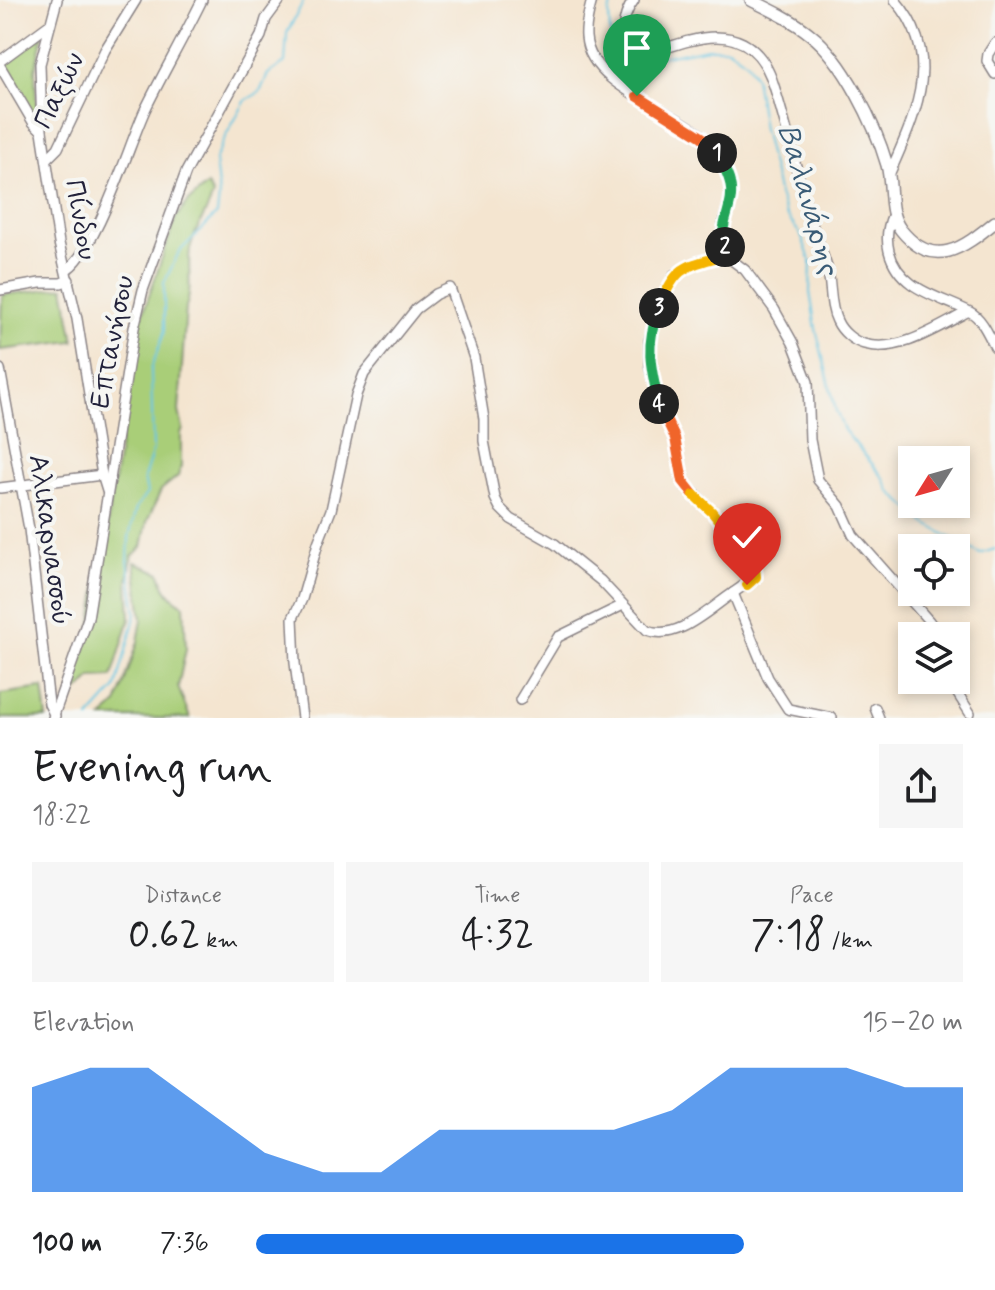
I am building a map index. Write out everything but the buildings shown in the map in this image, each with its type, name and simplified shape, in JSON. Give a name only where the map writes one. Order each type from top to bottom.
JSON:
[{"type":"main road","points":[[751,0],[808,32],[831,55],[859,102],[883,155],[889,175],[893,214],[900,229],[913,242],[938,253],[952,251],[995,222]]},
{"type":"street","name":"Παξών","points":[[47,159],[58,148],[105,50],[136,0]]},
{"type":"street","points":[[0,290],[67,275],[94,230],[145,109],[202,0]]},
{"type":"street","name":"Επτανήσου","points":[[54,717],[88,618],[132,338],[146,279],[190,164],[261,36],[266,19],[280,0]]},
{"type":"street","points":[[592,0],[586,38],[591,53],[602,68],[620,86],[702,137],[715,149],[731,184],[731,200],[721,237],[725,255],[745,270],[774,309],[793,343],[808,382],[810,440],[818,480],[840,506],[853,535],[930,622]]},
{"type":"street","points":[[634,0],[624,16],[623,24],[626,37],[635,47],[656,50],[698,38],[721,37],[748,46],[764,61],[777,95],[807,210],[827,267],[834,313],[847,334],[865,345],[895,344],[967,312]]},
{"type":"street","points":[[889,175],[915,108],[923,71],[917,35],[895,0]]},
{"type":"street","name":"Πίνδου","points":[[55,1],[40,64],[42,131],[59,243],[108,495]]},
{"type":"street","points":[[42,131],[33,122],[0,63],[50,24]]},
{"type":"street","points":[[995,43],[987,61],[995,74]]},
{"type":"street","points":[[893,214],[888,245],[899,273],[914,287],[976,317],[995,347]]},
{"type":"street","points":[[302,718],[293,618],[331,510],[356,395],[364,374],[416,309],[450,288],[474,358],[484,419],[484,441],[495,498],[511,519],[555,544],[601,581],[647,630],[663,634],[674,632],[756,577],[755,567],[719,520],[683,481],[675,438],[659,405],[649,364],[649,341],[657,312],[675,274],[701,261],[725,255]]},
{"type":"street","name":"Αλικαρνασσού","points":[[0,369],[29,529],[49,704],[54,717]]},
{"type":"street","points":[[0,488],[102,475]]},
{"type":"street","points":[[733,593],[768,678],[788,714],[832,718]]},
{"type":"street","points":[[520,700],[558,637],[623,605]]},
{"type":"street","points":[[958,694],[970,713]]},
{"type":"green space","points":[[43,34],[35,70],[35,118],[2,63]]},
{"type":"green space","points":[[207,185],[213,195],[194,235],[189,256],[179,411],[183,429],[181,466],[178,476],[161,490],[147,522],[142,547],[132,556],[128,581],[130,618],[112,677],[92,678],[77,692],[73,688],[91,629],[138,328],[176,217]]},
{"type":"green space","points":[[64,287],[74,341],[0,350],[2,295]]},
{"type":"green space","points":[[135,562],[160,573],[168,592],[184,605],[186,649],[178,687],[190,718],[102,718],[117,704],[138,642],[142,619]]},
{"type":"green space","points":[[43,688],[47,718],[0,718],[0,694]]},
{"type":"waterway","points":[[89,718],[116,688],[136,613],[128,562],[129,537],[136,508],[147,493],[144,478],[153,450],[151,369],[164,333],[164,283],[179,252],[217,214],[219,197],[215,160],[246,100],[260,92],[268,74],[285,63],[287,33],[304,0]]},
{"type":"waterway","name":"Βαλανάρης","points":[[614,0],[609,13],[610,34],[619,49],[629,57],[644,60],[708,48],[728,48],[747,62],[755,77],[763,129],[779,195],[786,215],[801,235],[811,262],[810,292],[816,329],[836,411],[844,430],[883,477],[890,491],[925,523],[980,554],[995,549]]},
{"type":"route","points":[[637,96],[702,137],[715,149],[731,184],[731,200],[721,237],[725,255],[701,261],[675,274],[657,312],[649,341],[649,364],[659,405],[675,438],[683,481],[755,567],[756,577],[747,585]]}]
